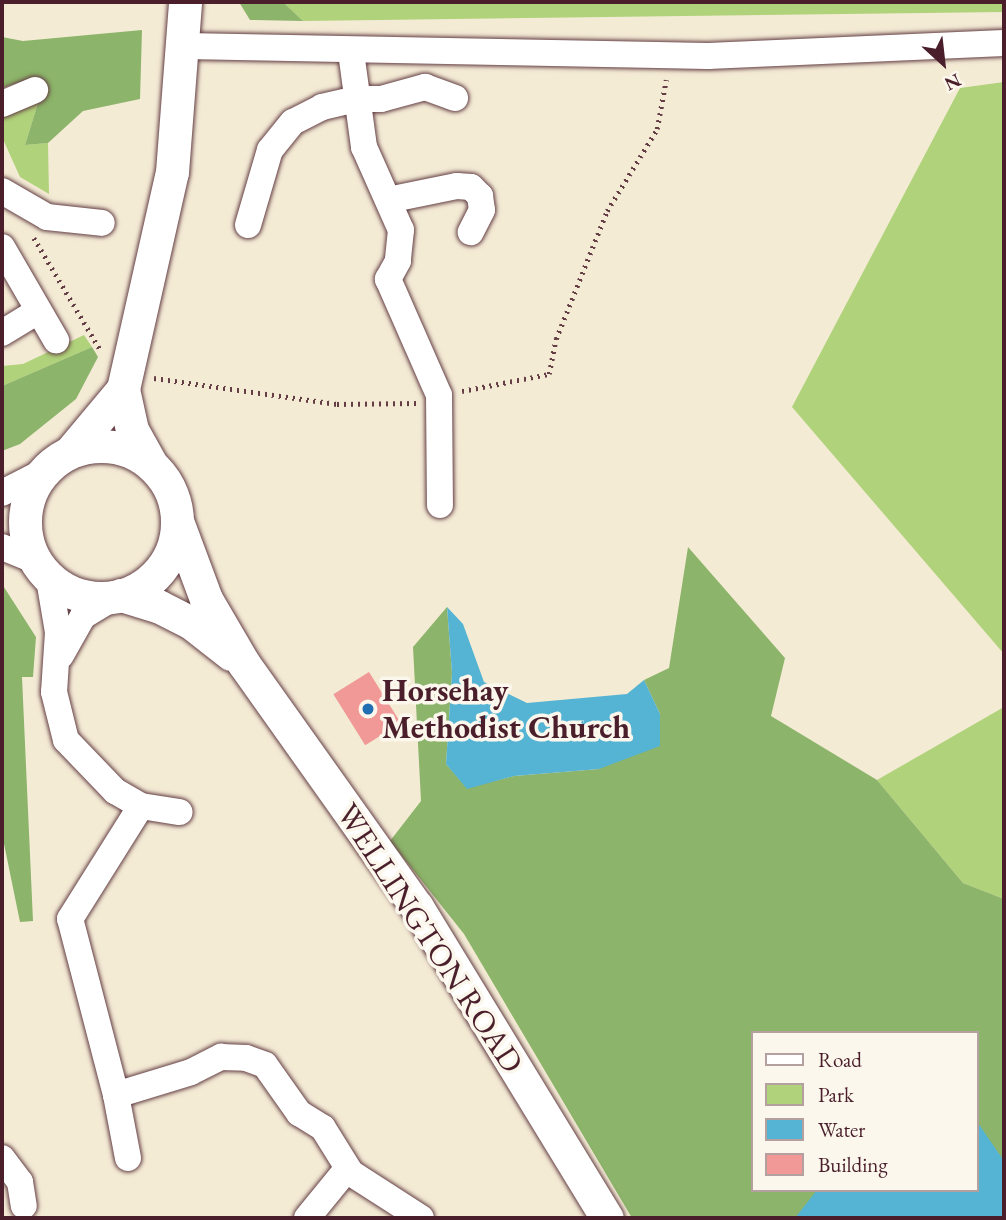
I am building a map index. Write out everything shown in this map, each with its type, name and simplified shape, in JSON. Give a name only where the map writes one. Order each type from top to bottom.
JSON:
[{"type":"main road","points":[[126,377],[71,451],[43,472],[30,492],[25,514],[26,538],[42,569],[80,594],[118,596],[144,585],[162,568],[173,546],[177,521],[165,480],[151,464],[132,430],[126,377],[172,172],[185,46],[185,2]]},
{"type":"main road","points":[[71,451],[113,446],[151,464]]},
{"type":"main road","name":"WELLINGTON ROAD","points":[[177,521],[206,599],[244,664],[417,907],[607,1218]]},
{"type":"main road","name":"WELLINGTON ROAD","points":[[118,596],[158,606],[190,622],[244,664]]},
{"type":"street","points":[[185,46],[351,52],[671,56],[1004,43]]},
{"type":"street","points":[[351,52],[364,146],[401,230],[398,261],[388,279],[439,395],[440,505]]},
{"type":"street","points":[[248,225],[270,150],[293,122],[322,107],[357,99],[381,99],[425,87],[455,97]]},
{"type":"street","points":[[2,104],[35,90]]},
{"type":"street","points":[[388,200],[457,186],[471,187],[480,196],[482,210],[471,232]]},
{"type":"street","points":[[2,191],[36,211],[76,223],[103,223]]},
{"type":"street","points":[[2,247],[56,340]]},
{"type":"street","points":[[2,333],[37,311]]},
{"type":"street","points":[[2,493],[43,472]]},
{"type":"street","points":[[2,547],[42,569],[58,632],[56,705],[66,740],[116,791],[141,806],[180,812]]},
{"type":"street","points":[[57,663],[83,617],[118,596]]},
{"type":"street","points":[[128,1158],[116,1095],[70,919],[141,806]]},
{"type":"street","points":[[116,1095],[191,1072],[222,1057],[246,1058],[265,1065],[299,1113],[323,1128],[341,1150],[348,1169],[421,1218]]},
{"type":"street","points":[[2,1158],[20,1182],[24,1206]]},
{"type":"street","points":[[307,1218],[348,1169]]},
{"type":"path","points":[[556,339],[607,211],[657,129],[671,56]]},
{"type":"path","points":[[36,211],[30,233],[102,352],[126,377],[337,404]]},
{"type":"green space","points":[[239,2],[283,2],[303,21],[250,20]]},
{"type":"green space","points":[[283,2],[1004,2],[1004,12],[303,21]]},
{"type":"green space","points":[[142,30],[140,99],[83,111],[48,143],[25,145],[42,90],[36,77],[2,88],[2,37],[23,41]]},
{"type":"green space","points":[[1004,82],[1004,654],[792,407],[960,88]]},
{"type":"green space","points":[[42,90],[25,145],[48,143],[49,194],[20,177],[2,137],[2,115]]},
{"type":"green space","points":[[84,335],[92,347],[2,386],[2,366],[23,364]]},
{"type":"green space","points":[[92,347],[98,357],[76,399],[20,444],[2,451],[2,386]]},
{"type":"green space","points":[[688,547],[785,658],[771,716],[877,780],[963,883],[1004,899],[1004,1218],[632,1218],[464,934],[390,841],[421,801],[413,647],[447,607],[452,673],[446,764],[467,788],[514,776],[599,769],[660,714],[644,680],[669,668]]},
{"type":"green space","points":[[2,584],[36,637],[33,677],[22,677],[33,921],[20,922],[2,834]]},
{"type":"green space","points":[[1004,707],[1004,899],[963,883],[877,780]]},
{"type":"water","points":[[447,607],[463,624],[484,682],[527,703],[627,694],[644,680],[660,714],[660,746],[599,769],[514,776],[467,789],[446,764],[452,673]]},
{"type":"water","points":[[978,1123],[1004,1161],[1004,1218],[795,1218],[815,1192],[978,1192]]},
{"type":"building","name":"Horsehay Methodist Church","points":[[369,672],[401,723],[365,745],[333,694]]},
{"type":"place","name":"Horsehay Methodist Church","points":[[368,709]]}]
